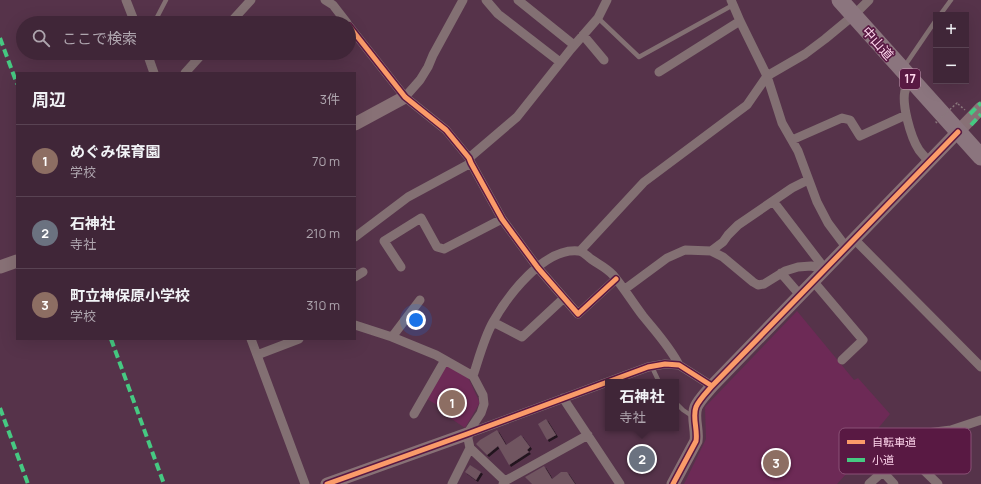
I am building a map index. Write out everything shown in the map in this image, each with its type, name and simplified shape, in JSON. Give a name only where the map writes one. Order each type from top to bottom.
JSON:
[{"type":"highway","name":"中山道","points":[[840,0],[981,157]]},
{"type":"street","points":[[126,0],[132,16]]},
{"type":"street","points":[[236,16],[251,0]]},
{"type":"street","points":[[325,0],[333,5],[342,16]]},
{"type":"street","points":[[356,123],[405,97],[420,80],[463,0]]},
{"type":"street","points":[[486,0],[498,14],[560,62]]},
{"type":"street","points":[[518,0],[574,45]]},
{"type":"street","points":[[356,236],[408,197],[470,160],[517,117],[560,62],[598,18],[606,0]]},
{"type":"street","points":[[580,251],[644,182],[747,105],[767,76],[806,54],[825,40],[854,16],[869,0]]},
{"type":"street","points":[[732,2],[767,76],[782,123],[798,151],[817,202],[828,223],[981,367]]},
{"type":"street","points":[[659,72],[740,20]]},
{"type":"street","points":[[356,35],[405,97],[446,130],[470,160],[502,219],[538,268],[578,314],[616,279]]},
{"type":"street","points":[[583,35],[604,60]]},
{"type":"street","points":[[149,60],[154,72]]},
{"type":"street","points":[[186,72],[197,60]]},
{"type":"street","points":[[907,75],[904,99],[906,115],[914,142],[918,150],[929,162]]},
{"type":"street","points":[[673,484],[696,441],[698,433],[695,419],[696,407],[712,386],[981,108]]},
{"type":"street","points":[[792,140],[842,118],[850,120],[860,136],[906,115]]},
{"type":"street","points":[[711,251],[723,242],[738,225],[792,188],[808,180]]},
{"type":"street","points":[[773,201],[825,269]]},
{"type":"street","points":[[401,267],[384,241],[421,218],[437,247],[444,249],[502,219]]},
{"type":"street","points":[[625,289],[675,253],[685,250],[711,251],[723,257],[758,285],[764,284],[781,273],[798,267],[811,266],[825,269]]},
{"type":"street","points":[[473,376],[493,322],[518,286],[552,257],[569,251],[580,251],[604,267],[616,279],[625,289],[642,315],[675,356],[679,365]]},
{"type":"street","points":[[0,267],[16,261]]},
{"type":"street","points":[[356,276],[363,272]]},
{"type":"street","points":[[781,273],[800,295]]},
{"type":"street","points":[[813,281],[863,340],[842,360]]},
{"type":"street","points":[[493,322],[522,338],[564,298]]},
{"type":"street","points":[[392,337],[420,300]]},
{"type":"street","points":[[356,325],[392,337],[445,360],[473,376],[483,395],[484,404],[481,413],[467,434],[470,448],[504,483],[588,435]]},
{"type":"street","points":[[251,340],[305,484]]},
{"type":"street","points":[[257,355],[296,340]]},
{"type":"street","points":[[414,414],[445,360]]},
{"type":"street","points":[[618,379],[665,364],[679,365],[712,386]]},
{"type":"street","points":[[327,484],[605,383]]},
{"type":"street","points":[[563,398],[620,484]]},
{"type":"street","points":[[958,428],[981,421]]},
{"type":"street","points":[[452,484],[470,448]]},
{"type":"street","points":[[869,484],[880,474]]},
{"type":"street","points":[[884,474],[894,484]]},
{"type":"street","points":[[928,474],[938,484]]},
{"type":"lane","points":[[158,16],[166,0]]},
{"type":"lane","points":[[942,12],[951,0]]},
{"type":"lane","points":[[598,18],[639,57],[732,2]]},
{"type":"lane","points":[[907,75],[933,26]]},
{"type":"lane","points":[[652,367],[658,379]]},
{"type":"lane","points":[[679,406],[695,419]]},
{"type":"path","points":[[937,123],[936,122],[957,103],[968,113]]},
{"type":"shaded area","points":[[797,311],[854,380],[858,378],[890,414],[878,428],[839,428],[839,474],[846,474],[837,484],[684,484],[706,439],[705,407]]},
{"type":"shaded area","points":[[445,363],[467,375],[479,401],[479,404],[465,428],[443,413],[445,410],[427,399]]},
{"type":"building","points":[[546,419],[556,435],[547,440],[538,424]]},
{"type":"building","points":[[497,430],[506,445],[521,435],[530,447],[527,450],[529,452],[509,465],[498,446],[487,455],[476,444]]},
{"type":"building","points":[[641,451],[650,459],[643,467],[634,458]]},
{"type":"building","points":[[470,465],[481,472],[476,480],[465,472]]},
{"type":"building","points":[[544,466],[552,479],[561,472],[567,472],[575,484],[532,484],[525,477]]},
{"type":"marked path","points":[[0,38],[16,81]]},
{"type":"marked path","points":[[970,114],[981,103]]},
{"type":"marked path","points":[[971,125],[981,114]]},
{"type":"marked path","points":[[111,340],[164,484]]},
{"type":"marked path","points":[[0,408],[28,484]]},
{"type":"cycle path","points":[[356,35],[405,97],[446,130],[469,158],[502,219],[538,268],[578,314],[616,279]]},
{"type":"cycle path","points":[[673,484],[696,441],[695,411],[697,404],[703,396],[958,132]]},
{"type":"cycle path","points":[[616,379],[648,367],[665,364],[679,365],[712,386]]},
{"type":"cycle path","points":[[327,484],[605,383]]},
{"type":"place","name":"めぐみ保育園","points":[[452,403]]},
{"type":"place","name":"石神社","points":[[642,459]]},
{"type":"place","name":"町立神保原小学校","points":[[776,463]]}]
